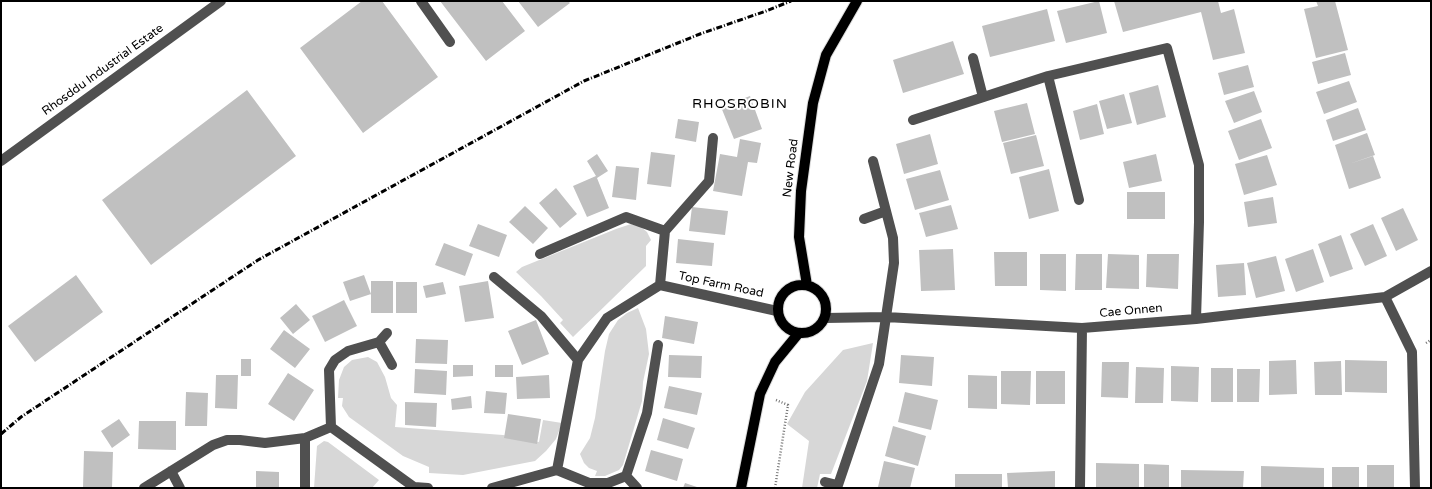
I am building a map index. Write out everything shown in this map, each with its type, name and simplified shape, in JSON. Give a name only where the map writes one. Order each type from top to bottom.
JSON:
[{"type":"main road","name":"New Road","points":[[807,285],[799,237],[801,191],[812,103],[826,54],[857,1]]},
{"type":"main road","points":[[799,285],[807,285],[814,288],[823,298],[827,309],[825,318],[821,325],[815,330],[798,334],[790,331],[784,326],[779,319],[777,310],[781,296],[786,290],[799,285]]},
{"type":"main road","points":[[741,488],[760,394],[775,362],[798,334]]},
{"type":"street","name":"Rhosddu Industrial Estate","points":[[1,161],[221,1]]},
{"type":"street","points":[[421,1],[450,42]]},
{"type":"street","points":[[912,120],[1048,76],[1167,48],[1199,165],[1196,319]]},
{"type":"street","points":[[973,58],[983,98]]},
{"type":"street","points":[[1048,76],[1079,200]]},
{"type":"street","points":[[540,254],[626,217],[665,231],[709,181],[713,138]]},
{"type":"street","points":[[826,482],[837,486],[879,364],[894,263],[892,238],[873,161]]},
{"type":"street","points":[[864,219],[886,211]]},
{"type":"street","name":"Top Farm Road","points":[[660,284],[665,231]]},
{"type":"street","name":"Cae Onnen","points":[[825,318],[886,317],[1082,328],[1196,319],[1386,297],[1431,271]]},
{"type":"street","points":[[494,277],[541,316],[578,360]]},
{"type":"street","name":"Top Farm Road","points":[[557,470],[578,360],[608,318],[660,284],[777,310]]},
{"type":"street","points":[[1386,297],[1412,352],[1414,488]]},
{"type":"street","points":[[1080,488],[1082,328]]},
{"type":"street","points":[[331,427],[329,370],[335,360],[348,351],[379,342],[387,333]]},
{"type":"street","points":[[379,342],[392,365]]},
{"type":"street","points":[[626,476],[647,412],[658,345]]},
{"type":"street","points":[[144,488],[213,445],[227,440],[265,443],[304,438],[331,427]]},
{"type":"street","points":[[331,427],[414,487],[428,488]]},
{"type":"street","points":[[304,438],[305,488]]},
{"type":"street","points":[[492,488],[557,470],[589,483],[608,483],[626,476]]},
{"type":"street","points":[[171,471],[180,488]]},
{"type":"street","points":[[626,476],[637,488]]},
{"type":"path","points":[[760,394],[788,405],[775,488]]},
{"type":"shaded area","points":[[631,224],[641,227],[647,232],[651,240],[646,246],[646,266],[573,337],[560,323],[563,320],[516,272],[522,267]]},
{"type":"shaded area","points":[[638,308],[646,329],[649,354],[643,382],[642,401],[623,465],[619,470],[605,476],[595,476],[597,471],[589,468],[584,463],[580,454],[590,438],[595,418],[609,334],[618,320],[627,313]]},
{"type":"shaded area","points":[[873,343],[867,381],[831,474],[820,474],[817,488],[802,488],[809,441],[787,424],[805,392],[843,350]]},
{"type":"shaded area","points":[[368,357],[377,362],[385,377],[391,398],[397,405],[395,427],[503,435],[539,442],[543,420],[562,423],[556,439],[535,461],[463,475],[429,473],[429,467],[403,456],[349,417],[342,406],[343,398],[338,398],[339,380],[344,367],[352,360]]},
{"type":"shaded area","points":[[324,441],[328,442],[379,480],[372,488],[314,488],[317,446]]},
{"type":"building","points":[[362,1],[382,1],[438,77],[363,133],[300,48]]},
{"type":"building","points":[[440,1],[502,1],[525,31],[486,61]]},
{"type":"building","points":[[518,1],[568,1],[570,3],[538,27]]},
{"type":"building","points":[[1099,1],[1107,33],[1066,43],[1057,11]]},
{"type":"building","points":[[1114,1],[1218,1],[1221,13],[1234,9],[1245,53],[1213,60],[1201,12],[1123,32]]},
{"type":"building","points":[[1316,1],[1335,1],[1348,50],[1316,58],[1304,9],[1318,6]]},
{"type":"building","points":[[1047,9],[1055,41],[990,57],[982,26]]},
{"type":"building","points":[[953,41],[964,74],[903,93],[893,60]]},
{"type":"building","points":[[1345,53],[1351,75],[1318,84],[1312,62]]},
{"type":"building","points":[[1248,65],[1254,87],[1224,95],[1218,73]]},
{"type":"building","points":[[1349,81],[1357,102],[1324,114],[1316,92]]},
{"type":"building","points":[[1158,85],[1166,117],[1137,125],[1129,93]]},
{"type":"building","points":[[247,90],[296,156],[151,265],[102,200]]},
{"type":"building","points":[[1254,91],[1262,112],[1234,123],[1225,101]]},
{"type":"building","points":[[1124,94],[1132,123],[1107,129],[1099,101]]},
{"type":"building","points":[[750,96],[762,129],[734,139],[721,107]]},
{"type":"building","points":[[1027,103],[1035,134],[1002,142],[994,111]]},
{"type":"building","points":[[1097,104],[1104,134],[1080,140],[1073,111]]},
{"type":"building","points":[[1358,108],[1366,130],[1333,141],[1326,120]]},
{"type":"building","points":[[678,119],[699,122],[696,142],[675,138]]},
{"type":"building","points":[[1261,119],[1272,148],[1239,160],[1228,131]]},
{"type":"building","points":[[1367,133],[1375,155],[1349,164],[1373,156],[1381,178],[1349,189],[1335,145]]},
{"type":"building","points":[[930,134],[938,164],[904,174],[896,144]]},
{"type":"building","points":[[1036,135],[1044,166],[1011,174],[1003,143]]},
{"type":"building","points":[[740,139],[761,143],[757,163],[748,162],[742,196],[713,191],[720,154],[737,157]]},
{"type":"building","points":[[651,152],[675,155],[671,187],[647,184]]},
{"type":"building","points":[[597,154],[608,171],[597,178],[609,208],[587,217],[573,186],[596,176],[587,161]]},
{"type":"building","points":[[1156,154],[1162,181],[1129,188],[1123,162]]},
{"type":"building","points":[[1267,155],[1277,185],[1244,195],[1235,164]]},
{"type":"building","points":[[616,166],[639,168],[636,200],[612,197]]},
{"type":"building","points":[[1049,169],[1059,211],[1029,219],[1019,177]]},
{"type":"building","points":[[940,170],[949,200],[915,210],[906,179]]},
{"type":"building","points":[[556,188],[577,214],[560,228],[539,203]]},
{"type":"building","points":[[1127,192],[1165,192],[1165,219],[1127,219]]},
{"type":"building","points":[[1273,197],[1277,223],[1248,227],[1244,202]]},
{"type":"building","points":[[951,205],[958,229],[926,237],[919,213]]},
{"type":"building","points":[[525,206],[548,228],[533,244],[509,222]]},
{"type":"building","points":[[692,207],[728,211],[725,235],[689,231]]},
{"type":"building","points":[[1403,208],[1418,240],[1396,251],[1381,218]]},
{"type":"building","points":[[478,224],[507,235],[499,257],[469,246]]},
{"type":"building","points":[[1373,224],[1387,256],[1365,266],[1350,234]]},
{"type":"building","points":[[1341,235],[1353,269],[1330,277],[1318,244]]},
{"type":"building","points":[[678,239],[714,243],[712,266],[676,263]]},
{"type":"building","points":[[444,243],[473,254],[465,276],[435,265]]},
{"type":"building","points":[[953,249],[955,290],[921,291],[919,250]]},
{"type":"building","points":[[1313,249],[1324,282],[1296,292],[1285,259]]},
{"type":"building","points":[[994,252],[1027,252],[1027,286],[995,286]]},
{"type":"building","points":[[1040,254],[1066,254],[1066,291],[1040,290]]},
{"type":"building","points":[[1076,254],[1102,254],[1102,290],[1075,290]]},
{"type":"building","points":[[1108,254],[1139,255],[1139,289],[1106,288]]},
{"type":"building","points":[[1147,254],[1179,254],[1178,289],[1146,287]]},
{"type":"building","points":[[1276,256],[1285,291],[1256,298],[1247,263]]},
{"type":"building","points":[[1244,263],[1246,295],[1218,297],[1216,265]]},
{"type":"building","points":[[76,275],[103,312],[35,362],[8,326]]},
{"type":"building","points":[[364,275],[371,294],[350,301],[343,282]]},
{"type":"building","points":[[371,281],[393,281],[393,313],[371,313]]},
{"type":"building","points":[[488,281],[494,318],[465,322],[459,286]]},
{"type":"building","points":[[396,282],[417,282],[417,313],[396,313]]},
{"type":"building","points":[[443,282],[446,294],[426,298],[423,286]]},
{"type":"building","points":[[344,300],[357,326],[325,342],[312,316]]},
{"type":"building","points":[[296,304],[310,320],[293,334],[280,318]]},
{"type":"building","points":[[665,316],[698,322],[694,344],[662,338]]},
{"type":"building","points":[[536,320],[549,354],[522,365],[508,331]]},
{"type":"building","points":[[284,330],[310,349],[295,368],[270,349]]},
{"type":"building","points":[[416,339],[448,340],[447,364],[415,363]]},
{"type":"building","points":[[669,355],[702,356],[701,378],[668,377]]},
{"type":"building","points":[[901,355],[934,357],[932,386],[899,383]]},
{"type":"building","points":[[241,359],[251,359],[251,376],[241,376]]},
{"type":"building","points":[[1296,360],[1297,394],[1269,395],[1269,361]]},
{"type":"building","points":[[1345,360],[1387,361],[1387,393],[1345,392]]},
{"type":"building","points":[[1341,361],[1342,395],[1315,395],[1314,362]]},
{"type":"building","points":[[1102,362],[1129,362],[1128,398],[1101,397]]},
{"type":"building","points":[[453,365],[473,365],[473,376],[453,377]]},
{"type":"building","points":[[495,365],[513,365],[513,377],[495,377]]},
{"type":"building","points":[[1171,366],[1199,367],[1198,402],[1171,401]]},
{"type":"building","points":[[1136,367],[1164,368],[1163,403],[1135,403]]},
{"type":"building","points":[[1211,368],[1233,368],[1233,402],[1211,402]]},
{"type":"building","points":[[415,369],[447,371],[446,395],[414,393]]},
{"type":"building","points":[[1237,369],[1260,369],[1259,402],[1237,402]]},
{"type":"building","points":[[1001,371],[1031,371],[1030,405],[1001,404]]},
{"type":"building","points":[[1036,371],[1065,371],[1065,404],[1036,404]]},
{"type":"building","points":[[288,373],[314,390],[294,421],[268,404]]},
{"type":"building","points":[[216,375],[238,375],[237,409],[215,408]]},
{"type":"building","points":[[549,375],[550,398],[517,399],[516,377]]},
{"type":"building","points":[[968,375],[997,376],[997,409],[968,408]]},
{"type":"building","points":[[669,386],[702,393],[697,415],[664,408]]},
{"type":"building","points":[[486,391],[507,393],[505,414],[484,413]]},
{"type":"building","points":[[186,392],[208,393],[207,426],[185,426]]},
{"type":"building","points":[[905,392],[938,400],[931,430],[898,422]]},
{"type":"building","points":[[471,396],[472,408],[452,410],[451,399]]},
{"type":"building","points":[[405,402],[437,403],[436,427],[405,425]]},
{"type":"building","points":[[508,414],[541,419],[537,444],[504,438]]},
{"type":"building","points":[[663,418],[695,428],[688,449],[657,440]]},
{"type":"building","points":[[119,419],[130,435],[112,448],[101,431]]},
{"type":"building","points":[[139,421],[176,421],[176,450],[138,449]]},
{"type":"building","points":[[893,426],[926,436],[918,466],[885,456]]},
{"type":"building","points":[[651,450],[683,459],[677,481],[645,471]]},
{"type":"building","points":[[84,451],[113,452],[112,488],[83,488]]},
{"type":"building","points":[[884,461],[915,468],[910,488],[878,487]]},
{"type":"building","points":[[1096,463],[1139,464],[1139,488],[1096,488]]},
{"type":"building","points":[[1144,464],[1169,465],[1169,488],[1144,488]]},
{"type":"building","points":[[1367,465],[1394,465],[1394,488],[1367,488]]},
{"type":"building","points":[[1261,466],[1324,468],[1324,488],[1261,488]]},
{"type":"building","points":[[1332,467],[1359,467],[1359,488],[1332,488]]},
{"type":"building","points":[[1181,470],[1244,471],[1243,488],[1181,488]]},
{"type":"building","points":[[256,471],[279,472],[279,488],[256,488]]},
{"type":"building","points":[[1055,471],[1055,488],[1008,488],[1007,473]]},
{"type":"building","points":[[955,474],[1002,474],[1002,488],[955,488]]},
{"type":"building","points":[[685,483],[700,488],[683,488]]},
{"type":"railway","points":[[1,434],[21,417],[258,260],[584,81],[700,34],[791,1]]},
{"type":"district","name":"RHOSROBIN","points":[[740,104]]}]
